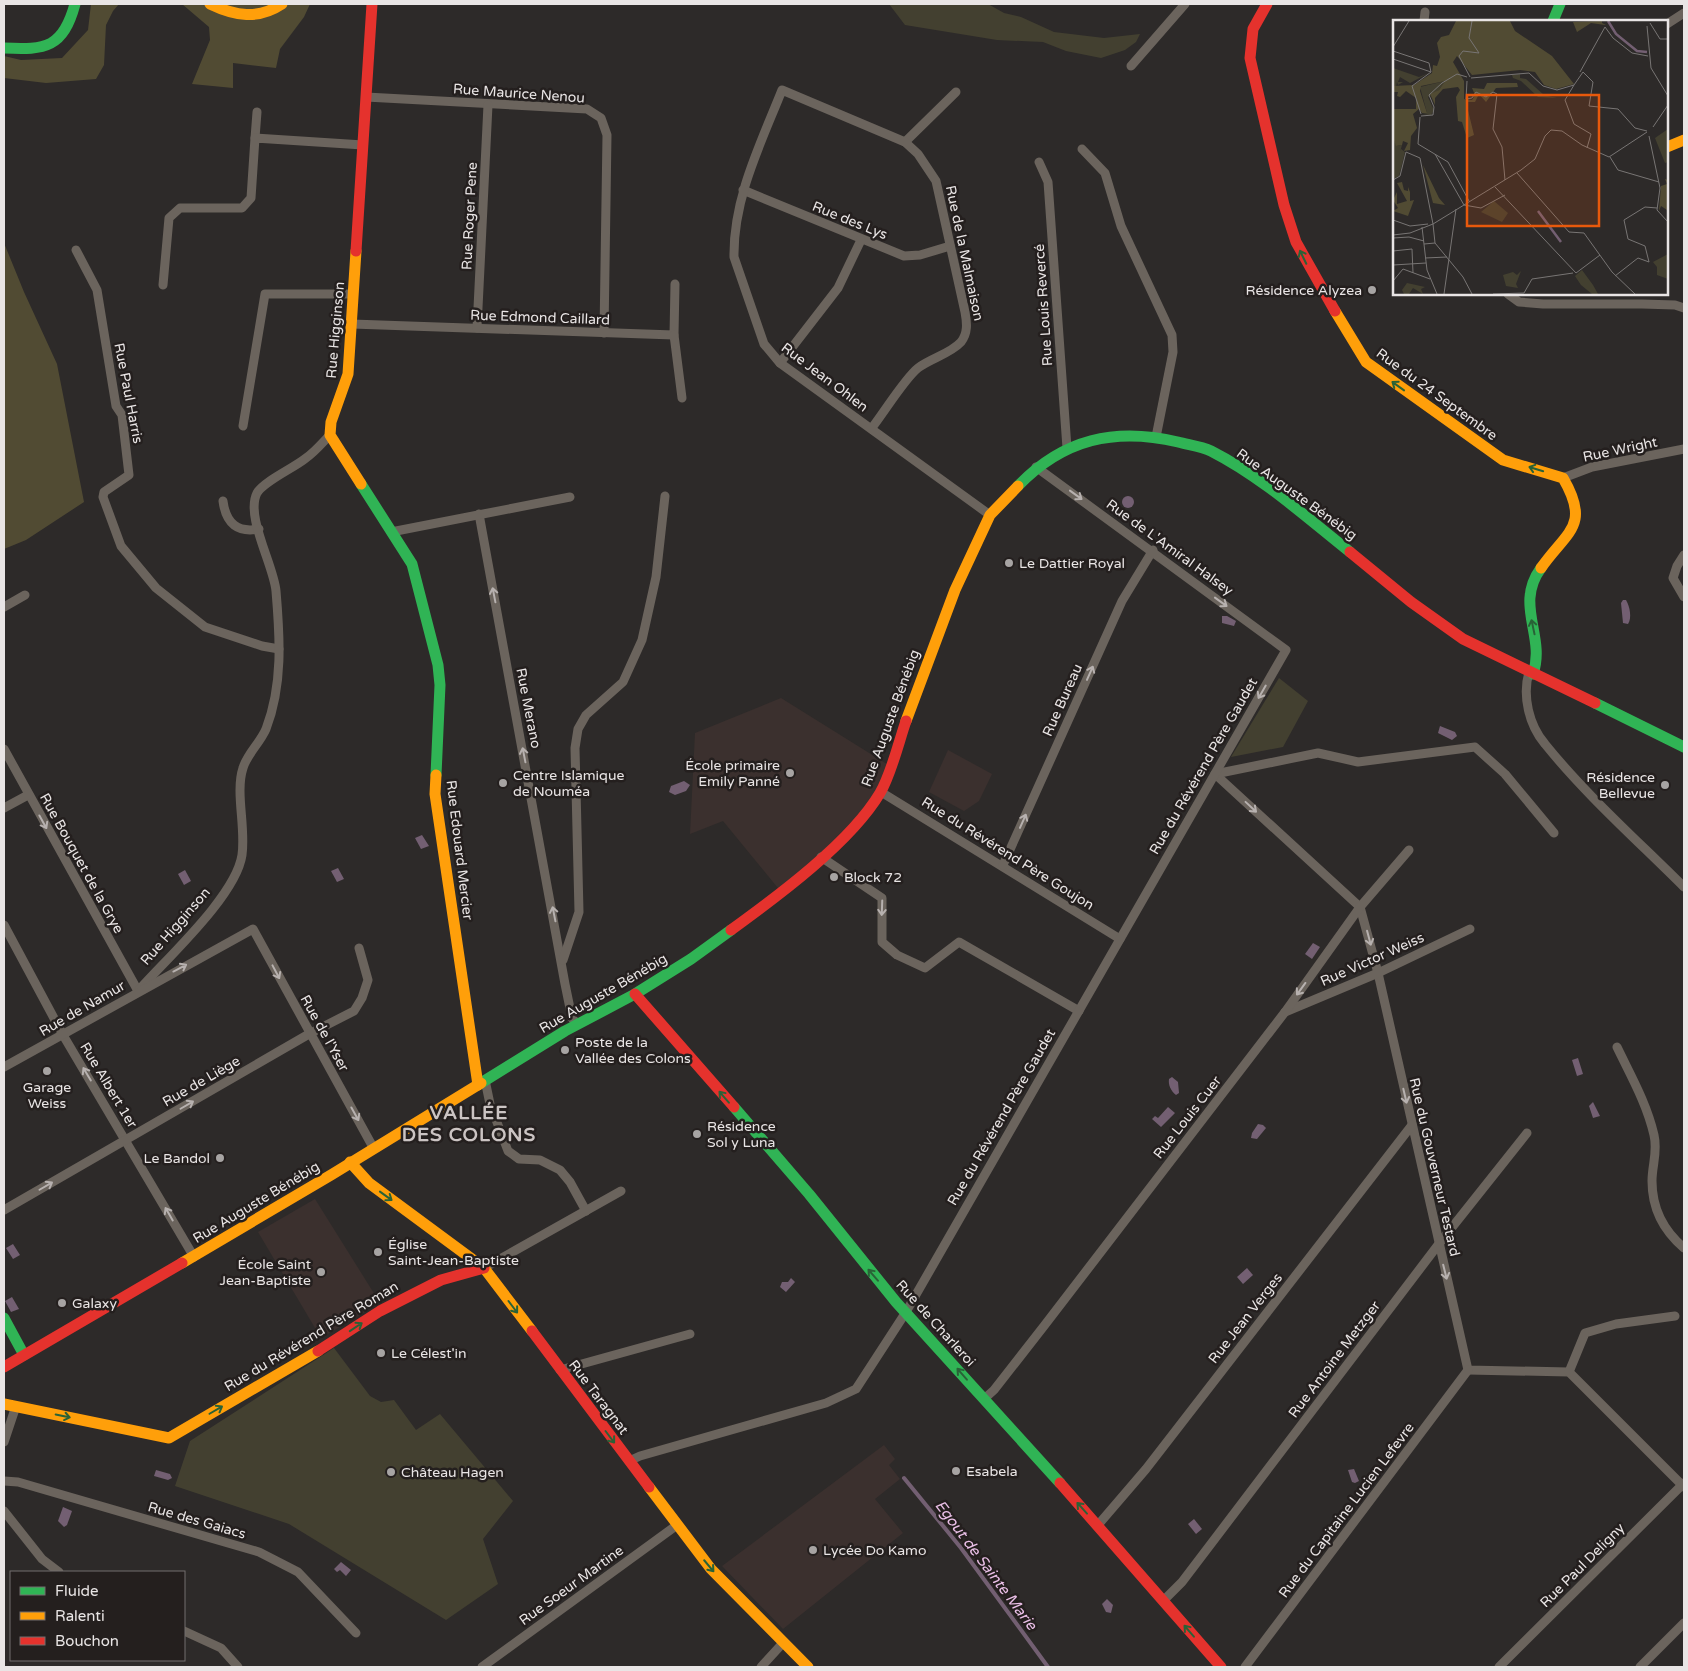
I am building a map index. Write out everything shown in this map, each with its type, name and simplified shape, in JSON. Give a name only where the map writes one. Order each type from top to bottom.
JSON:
[{"type":"street","points":[[4,48],[44,48],[60,38],[70,26],[75,4]]},
{"type":"street","points":[[210,4],[240,16],[253,16],[282,4]]},
{"type":"street","name":"Rue Higginson","points":[[138,991],[206,916],[225,892],[241,863],[244,838],[240,785],[243,768],[265,732],[275,702],[279,649],[276,589],[253,510],[257,493],[265,485],[308,458],[330,434],[331,422],[348,374],[372,4]]},
{"type":"street","points":[[1131,66],[1185,4]]},
{"type":"street","name":"Rue du 24 Septembre","points":[[1267,4],[1256,17],[1250,38],[1250,58],[1284,205],[1296,242],[1347,335],[1366,362],[1503,460],[1563,478]]},
{"type":"street","points":[[1553,20],[1560,4]]},
{"type":"street","points":[[1668,23],[1684,13]]},
{"type":"street","name":"Rue de la Malmaison","points":[[782,90],[905,142],[918,154],[936,181],[968,325],[965,334],[956,346],[917,368],[871,429]]},
{"type":"street","name":"Rue Jean Ohlen","points":[[782,90],[743,190],[734,244],[734,257],[764,344],[780,363],[990,515]]},
{"type":"street","points":[[905,142],[956,92]]},
{"type":"street","name":"Rue Maurice Nenou","points":[[366,97],[587,109],[601,118],[608,135],[604,333]]},
{"type":"street","name":"Rue Roger Pene","points":[[477,328],[488,105]]},
{"type":"street","points":[[162,285],[169,218],[180,208],[242,208],[251,198],[257,112]]},
{"type":"street","points":[[255,138],[363,145]]},
{"type":"street","points":[[1668,147],[1684,140]]},
{"type":"street","points":[[1082,149],[1105,173],[1121,226],[1172,334],[1173,352],[1156,437]]},
{"type":"street","name":"Rue Louis Revercé","points":[[1038,162],[1048,182],[1068,448]]},
{"type":"street","name":"Rue des Lys","points":[[743,190],[861,240],[904,256],[920,255],[950,246]]},
{"type":"street","points":[[780,363],[838,288],[861,240]]},
{"type":"street","name":"Rue Paul Harris","points":[[76,250],[97,290],[116,406],[122,415],[129,475],[104,492],[103,497],[121,546],[156,588],[205,627],[262,646],[279,649]]},
{"type":"street","points":[[675,284],[674,335],[682,398]]},
{"type":"street","points":[[243,426],[265,294],[353,294]]},
{"type":"street","points":[[1509,295],[1519,302],[1543,304],[1642,304],[1684,308]]},
{"type":"street","name":"Rue Edmond Caillard","points":[[352,324],[674,335]]},
{"type":"street","name":"Rue Edouard Mercier","points":[[330,434],[412,564],[438,666],[440,685],[435,794],[481,1082]]},
{"type":"street","name":"Rue Auguste Bénébig","points":[[4,1366],[194,1257],[577,1024],[635,994],[734,929],[779,895],[864,814],[881,792],[930,652],[955,590],[990,515],[1036,467],[1068,448],[1110,436],[1156,437],[1209,450],[1246,471],[1348,550],[1411,602],[1463,639],[1684,747]]},
{"type":"street","name":"Rue Wright","points":[[1563,478],[1592,467],[1684,449]]},
{"type":"street","name":"Rue de L'Amiral Halsey","points":[[1036,467],[1153,550],[1286,650]]},
{"type":"street","points":[[1563,478],[1576,499],[1577,518],[1567,539],[1535,575],[1530,588],[1528,601],[1539,654],[1525,690],[1526,704],[1544,744],[1684,888]]},
{"type":"street","points":[[563,962],[579,912],[575,748],[578,729],[586,715],[622,682],[642,640],[656,576],[664,496]]},
{"type":"street","points":[[391,532],[570,497]]},
{"type":"street","points":[[223,501],[230,520],[238,530],[245,532],[259,529]]},
{"type":"street","name":"Rue Merano","points":[[479,514],[572,1018],[577,1024]]},
{"type":"street","name":"Rue Bureau","points":[[1003,865],[1122,601],[1153,550]]},
{"type":"street","points":[[1684,555],[1676,566],[1673,578],[1684,597]]},
{"type":"street","points":[[4,606],[25,595]]},
{"type":"street","name":"Rue du Révérend Père Gaudet","points":[[629,1462],[640,1456],[826,1403],[856,1389],[906,1312],[1286,650]]},
{"type":"street","points":[[1216,774],[1318,753],[1358,762],[1475,747],[1505,774],[1554,833]]},
{"type":"street","name":"Rue Bouquet de la Grye","points":[[4,748],[28,795],[138,991]]},
{"type":"street","points":[[1216,774],[1360,907]]},
{"type":"street","name":"Rue du Révérend Père Goujon","points":[[881,792],[1003,865],[1120,939]]},
{"type":"street","points":[[4,808],[28,795]]},
{"type":"street","name":"Rue Louis Cuer","points":[[984,1399],[994,1390],[1039,1333],[1285,1012],[1360,907],[1409,850]]},
{"type":"street","points":[[821,856],[882,898],[882,942],[897,955],[925,968],[959,942],[1078,1011]]},
{"type":"street","name":"Rue du Gouverneur Testard","points":[[1360,907],[1378,973],[1438,1245],[1468,1370]]},
{"type":"street","name":"Rue Albert 1er","points":[[4,925],[63,1035],[194,1257]]},
{"type":"street","name":"Rue de Namur","points":[[4,1067],[138,991],[253,929]]},
{"type":"street","name":"Rue de l'Yser","points":[[253,929],[309,1034],[374,1149]]},
{"type":"street","name":"Rue Victor Weiss","points":[[1285,1012],[1378,973],[1470,929]]},
{"type":"street","name":"Rue de Liège","points":[[4,1210],[309,1034],[354,1011],[362,998],[368,980],[359,948]]},
{"type":"street","name":"Rue de Charleroi","points":[[635,994],[809,1194],[848,1245],[906,1312],[1098,1525],[1221,1667]]},
{"type":"street","points":[[1617,1047],[1641,1096],[1654,1133],[1657,1149],[1652,1181],[1660,1221],[1672,1238],[1684,1248]]},
{"type":"street","points":[[481,1082],[508,1151],[520,1158],[540,1160],[560,1170],[570,1182],[586,1211]]},
{"type":"street","name":"Rue Jean Verges","points":[[1098,1525],[1152,1461],[1412,1125]]},
{"type":"street","name":"Rue Antoine Metzger","points":[[1163,1601],[1182,1582],[1438,1245],[1527,1133]]},
{"type":"street","name":"Rue Taragnat","points":[[350,1162],[369,1183],[484,1268],[710,1568],[782,1644],[808,1667]]},
{"type":"street","name":"Rue du Révérend Père Roman","points":[[4,1404],[169,1438],[335,1342],[380,1311],[441,1280],[484,1268],[621,1191]]},
{"type":"street","points":[[1569,1372],[1584,1334],[1616,1324],[1675,1316]]},
{"type":"street","points":[[4,1318],[24,1355]]},
{"type":"street","points":[[560,1370],[690,1334]]},
{"type":"street","points":[[1468,1370],[1569,1372],[1684,1485]]},
{"type":"street","name":"Rue du Capitaine Lucien Lefevre","points":[[1245,1667],[1468,1370]]},
{"type":"street","points":[[4,1442],[16,1406]]},
{"type":"street","name":"Rue des Gaiacs","points":[[4,1481],[18,1482],[259,1552],[298,1572],[356,1633]]},
{"type":"street","name":"Rue Paul Deligny","points":[[1499,1667],[1684,1485]]},
{"type":"street","points":[[4,1511],[42,1559],[58,1571]]},
{"type":"street","name":"Rue Soeur Martine","points":[[482,1667],[677,1525]]},
{"type":"street","points":[[1640,1667],[1684,1623]]},
{"type":"street","points":[[185,1631],[221,1648],[238,1667]]},
{"type":"street","points":[[760,1667],[782,1644]]},
{"type":"shaded area","points":[[91,4],[119,4],[106,25],[104,65],[96,79],[46,83],[4,78],[4,56],[21,60],[62,58],[88,30]]},
{"type":"shaded area","points":[[182,4],[310,4],[304,17],[280,49],[276,68],[233,63],[233,88],[192,84],[210,40],[209,27]]},
{"type":"shaded area","points":[[889,4],[988,4],[1004,13],[1021,17],[1054,32],[1104,38],[1140,34],[1136,42],[1125,50],[1101,58],[1066,51],[1043,42],[997,40],[905,25]]},
{"type":"shaded area","points":[[4,243],[57,364],[84,502],[26,540],[4,549]]},
{"type":"shaded area","points":[[1126,496],[1130,496],[1134,502],[1130,508],[1126,508],[1122,504],[1122,500]]},
{"type":"shaded area","points":[[1623,600],[1626,600],[1629,609],[1630,619],[1628,624],[1623,623],[1621,603]]},
{"type":"shaded area","points":[[1222,616],[1227,616],[1236,621],[1234,626],[1222,623]]},
{"type":"shaded area","points":[[1279,678],[1308,701],[1283,747],[1231,757]]},
{"type":"shaded area","points":[[781,698],[890,766],[881,792],[782,893],[723,821],[690,834],[695,733]]},
{"type":"shaded area","points":[[1440,726],[1455,732],[1457,736],[1452,740],[1438,733]]},
{"type":"shaded area","points":[[948,750],[992,774],[979,801],[964,811],[929,792]]},
{"type":"shaded area","points":[[684,781],[690,785],[686,791],[675,795],[669,792],[671,786]]},
{"type":"shaded area","points":[[422,835],[429,846],[421,849],[415,838]]},
{"type":"shaded area","points":[[338,868],[344,879],[337,882],[331,871]]},
{"type":"shaded area","points":[[185,870],[191,881],[184,885],[178,874]]},
{"type":"shaded area","points":[[1313,943],[1320,947],[1312,959],[1305,954]]},
{"type":"shaded area","points":[[1578,1058],[1583,1074],[1577,1076],[1572,1060]]},
{"type":"shaded area","points":[[1172,1077],[1178,1082],[1179,1093],[1176,1095],[1171,1090],[1169,1083],[1169,1079]]},
{"type":"shaded area","points":[[1593,1102],[1600,1116],[1593,1118],[1589,1106]]},
{"type":"shaded area","points":[[1168,1107],[1175,1113],[1161,1127],[1152,1119],[1155,1116],[1158,1118]]},
{"type":"shaded area","points":[[1258,1124],[1266,1128],[1257,1139],[1251,1138],[1252,1133]]},
{"type":"shaded area","name":"École Saint Jean-Baptiste","points":[[315,1199],[380,1303],[321,1338],[258,1232]]},
{"type":"shaded area","points":[[13,1244],[20,1255],[13,1259],[6,1248]]},
{"type":"shaded area","points":[[1247,1268],[1253,1275],[1243,1284],[1237,1277]]},
{"type":"shaded area","points":[[791,1278],[795,1282],[786,1292],[780,1287],[782,1282],[788,1282]]},
{"type":"shaded area","points":[[12,1297],[19,1309],[11,1312],[5,1301]]},
{"type":"shaded area","points":[[334,1348],[370,1396],[381,1402],[394,1400],[416,1430],[440,1414],[513,1501],[483,1539],[498,1584],[446,1620],[289,1524],[175,1486],[190,1441]]},
{"type":"shaded area","name":"Lycée Do Kamo","points":[[884,1445],[895,1459],[889,1465],[900,1479],[875,1499],[903,1533],[783,1629],[722,1566]]},
{"type":"shaded area","points":[[1354,1469],[1359,1481],[1355,1483],[1352,1482],[1348,1470]]},
{"type":"shaded area","points":[[156,1470],[170,1474],[172,1478],[168,1480],[154,1476]]},
{"type":"shaded area","points":[[63,1507],[72,1511],[67,1525],[64,1527],[58,1521]]},
{"type":"shaded area","points":[[1194,1519],[1202,1529],[1196,1534],[1188,1524]]},
{"type":"shaded area","points":[[341,1562],[351,1570],[346,1576],[340,1570],[337,1572],[334,1569]]},
{"type":"shaded area","points":[[1107,1599],[1113,1605],[1111,1613],[1106,1612],[1102,1604]]},
{"type":"waterway","name":"Egout de Sainte Marie","points":[[904,1478],[961,1548],[1048,1667]]},
{"type":"traffic: fast","points":[[4,48],[42,47],[51,43],[65,30],[75,4]]},
{"type":"traffic: fast","points":[[1553,20],[1560,4]]},
{"type":"traffic: fast","points":[[1018,486],[1053,457],[1072,447],[1091,441],[1133,436],[1178,442],[1207,449],[1230,461],[1266,485],[1350,552]]},
{"type":"traffic: fast","points":[[361,484],[412,564],[438,665],[440,685],[436,775]]},
{"type":"traffic: fast","points":[[1533,674],[1536,647],[1530,595],[1533,582],[1541,568]]},
{"type":"traffic: fast","points":[[1595,703],[1684,747]]},
{"type":"traffic: fast","points":[[481,1083],[565,1031],[635,994],[691,959],[731,930]]},
{"type":"traffic: fast","points":[[734,1107],[809,1194],[896,1302],[1060,1483]]},
{"type":"traffic: fast","points":[[4,1318],[24,1355]]},
{"type":"traffic: slow","points":[[210,4],[246,15],[264,12],[282,4]]},
{"type":"traffic: slow","points":[[1668,147],[1684,140]]},
{"type":"traffic: slow","points":[[356,251],[348,374],[331,422],[330,435],[361,484]]},
{"type":"traffic: slow","points":[[1335,311],[1366,362],[1503,460],[1563,478],[1575,507],[1575,518],[1567,536],[1541,568]]},
{"type":"traffic: slow","points":[[906,721],[955,590],[990,515],[1018,486]]},
{"type":"traffic: slow","points":[[436,775],[435,794],[478,1085]]},
{"type":"traffic: slow","points":[[182,1263],[481,1083]]},
{"type":"traffic: slow","points":[[350,1162],[369,1183],[484,1268],[532,1331]]},
{"type":"traffic: slow","points":[[4,1404],[169,1438],[318,1351]]},
{"type":"traffic: slow","points":[[649,1487],[711,1569],[808,1667]]},
{"type":"traffic: jam","points":[[356,251],[372,4]]},
{"type":"traffic: jam","points":[[1267,4],[1253,29],[1250,58],[1284,205],[1296,242],[1335,311]]},
{"type":"traffic: jam","points":[[1350,552],[1411,602],[1463,639],[1595,703]]},
{"type":"traffic: jam","points":[[731,930],[791,885],[833,849],[867,812],[888,777],[906,721]]},
{"type":"traffic: jam","points":[[635,994],[734,1107]]},
{"type":"traffic: jam","points":[[4,1367],[182,1263]]},
{"type":"traffic: jam","points":[[318,1351],[380,1311],[441,1280],[484,1268]]},
{"type":"traffic: jam","points":[[532,1331],[649,1487]]},
{"type":"traffic: jam","points":[[1060,1483],[1221,1667]]},
{"type":"place","name":"Résidence Alyzea","points":[[1372,290]]},
{"type":"place","name":"Le Dattier Royal","points":[[1009,563]]},
{"type":"place","name":"École primaire Emily Panné","points":[[790,773]]},
{"type":"place","name":"Centre Islamique de Nouméa","points":[[503,783]]},
{"type":"place","name":"Résidence Bellevue","points":[[1665,785]]},
{"type":"place","name":"Block 72","points":[[834,877]]},
{"type":"place","name":"Poste de la Vallée des Colons","points":[[565,1050]]},
{"type":"place","name":"Garage Weiss","points":[[47,1071]]},
{"type":"place","name":"Résidence Sol y Luna","points":[[697,1134]]},
{"type":"place","name":"Le Bandol","points":[[220,1158]]},
{"type":"place","name":"Église Saint-Jean-Baptiste","points":[[378,1252]]},
{"type":"place","name":"École Saint Jean-Baptiste","points":[[321,1272]]},
{"type":"place","name":"Galaxy","points":[[62,1303]]},
{"type":"place","name":"Le Célest'in","points":[[381,1353]]},
{"type":"place","name":"Esabela","points":[[956,1471]]},
{"type":"place","name":"Château Hagen","points":[[391,1472]]},
{"type":"place","name":"Lycée Do Kamo","points":[[813,1550]]},
{"type":"district","name":"VALLÉE DES COLONS","points":[[469,1123]]}]
